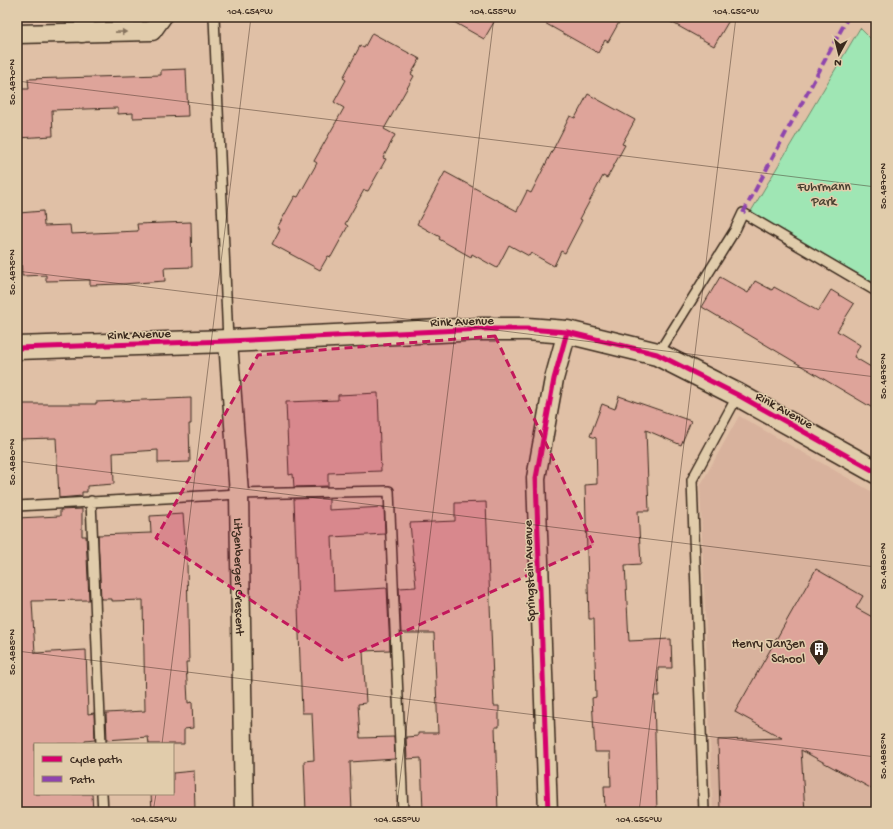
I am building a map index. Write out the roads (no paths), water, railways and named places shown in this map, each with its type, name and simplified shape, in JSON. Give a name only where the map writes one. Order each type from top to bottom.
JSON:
[{"type":"street","points":[[17,34],[84,25],[152,31],[162,17]]},
{"type":"street","name":"Rink Avenue","points":[[17,348],[228,341],[482,329],[527,328],[567,332],[657,354],[738,395],[876,472]]},
{"type":"street","name":"Springstein Avenue","points":[[548,812],[536,478],[554,379],[567,332]]},
{"type":"street","name":"Litzenberger Crescent","points":[[228,341],[239,494],[244,812]]},
{"type":"lane","points":[[214,17],[228,341]]},
{"type":"lane","points":[[657,354],[735,230],[743,213],[876,291]]},
{"type":"lane","points":[[704,812],[692,480],[738,395]]},
{"type":"lane","points":[[17,506],[239,494],[389,491],[403,812]]},
{"type":"lane","points":[[91,501],[100,743]]},
{"type":"lane","points":[[102,795],[103,812]]},
{"type":"place","name":"Henry Janzen School","points":[[819,666]]},
{"type":"park label","name":"Fuhrmann Park","points":[[824,192]]}]
